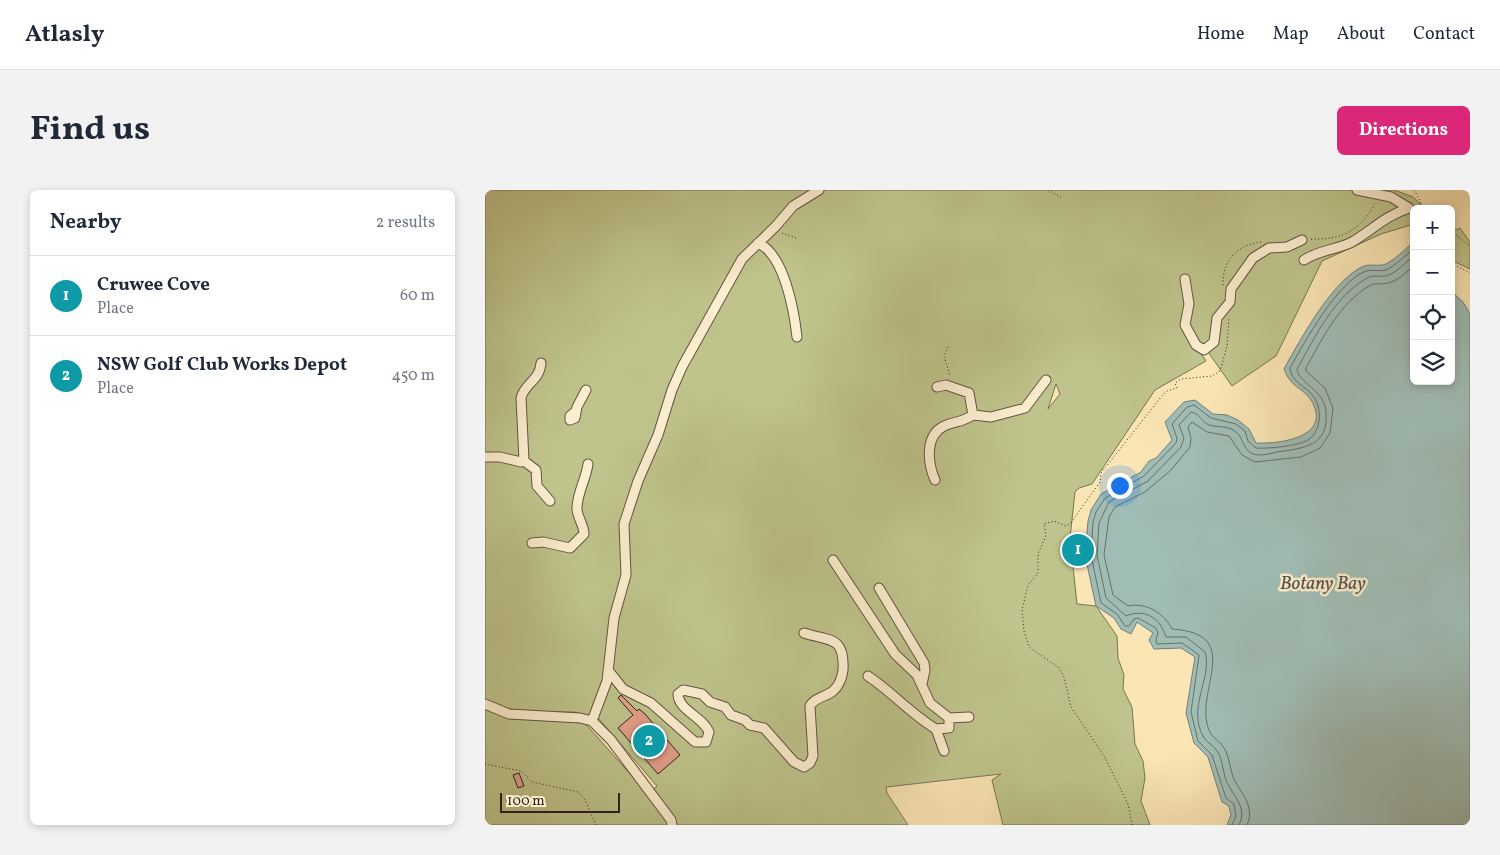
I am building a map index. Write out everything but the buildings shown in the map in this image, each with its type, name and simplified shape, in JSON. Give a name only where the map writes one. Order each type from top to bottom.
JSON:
[{"type":"lane","points":[[592,721],[607,681],[613,618],[626,576],[624,524],[638,481],[658,435],[672,390],[682,367],[742,259],[772,230],[793,206],[819,190]]},
{"type":"lane","points":[[1304,260],[1316,253],[1349,243],[1389,215],[1409,208],[1391,197],[1357,190]]},
{"type":"lane","points":[[1185,279],[1189,304],[1185,326],[1199,349],[1209,348],[1214,342],[1217,318],[1230,302],[1231,289],[1253,258],[1261,250],[1287,247],[1301,240]]},
{"type":"lane","points":[[758,242],[770,250],[791,296],[797,337]]},
{"type":"lane","points":[[524,461],[521,398],[523,392],[539,373],[541,363]]},
{"type":"lane","points":[[935,480],[929,459],[935,434],[941,428],[963,422],[973,414],[991,417],[1025,408],[1046,380]]},
{"type":"lane","points":[[937,387],[946,385],[971,395],[973,414]]},
{"type":"lane","points":[[576,411],[586,390]]},
{"type":"lane","points":[[485,457],[524,461],[536,470],[537,486],[550,501]]},
{"type":"lane","points":[[532,544],[543,542],[570,548],[584,534],[577,507],[579,489],[587,475],[588,464]]},
{"type":"lane","points":[[833,560],[895,654],[922,684],[930,703],[949,718],[969,717]]},
{"type":"lane","points":[[879,588],[924,664],[925,670],[922,684]]},
{"type":"lane","points":[[608,670],[623,689],[651,703],[695,742],[706,742],[709,732],[700,719],[679,701],[678,694],[683,690],[702,694],[711,702],[725,707],[731,715],[745,720],[751,725],[764,728],[795,762],[803,766],[810,763],[813,756],[810,706],[835,689],[840,681],[843,666],[842,652],[831,640],[803,632]]},
{"type":"lane","points":[[868,676],[886,688],[913,713],[936,729],[944,751]]},
{"type":"lane","points":[[485,704],[509,714],[580,718],[592,721],[611,740],[671,822]]},
{"type":"lane","points":[[936,729],[949,728],[949,718]]},
{"type":"path","points":[[1048,190],[1062,198]]},
{"type":"path","points":[[1414,190],[1421,205]]},
{"type":"path","points":[[1301,240],[1335,238],[1355,228],[1370,212]]},
{"type":"path","points":[[772,230],[796,238]]},
{"type":"path","points":[[1456,234],[1470,246]]},
{"type":"path","points":[[1223,285],[1224,270],[1237,250],[1251,244],[1269,242]]},
{"type":"path","points":[[1455,265],[1470,273]]},
{"type":"path","points":[[1132,825],[1128,804],[1107,762],[1091,734],[1071,707],[1068,688],[1059,668],[1029,647],[1021,622],[1022,610],[1028,585],[1038,573],[1038,554],[1046,536],[1044,524],[1054,521],[1066,526],[1070,524],[1099,482],[1101,473],[1161,397],[1167,391],[1177,388],[1175,383],[1181,379],[1212,376],[1220,371],[1227,346],[1229,320],[1227,306]]},
{"type":"path","points":[[948,347],[944,356],[948,373],[958,390]]},
{"type":"path","points":[[485,764],[521,771],[532,782],[578,792],[585,800],[595,825]]},
{"type":"green space","points":[[485,190],[1394,190],[1413,197],[1422,205],[1410,205],[1410,225],[1381,234],[1322,261],[1276,356],[1232,386],[1203,345],[1186,331],[1206,361],[1155,390],[1092,484],[1079,488],[1075,492],[1070,538],[1077,604],[1096,606],[1117,636],[1118,658],[1124,675],[1123,689],[1132,707],[1135,744],[1143,761],[1145,778],[1141,801],[1150,825],[1003,825],[992,780],[1001,774],[886,787],[887,793],[908,825],[485,825],[485,707],[582,720],[648,794],[657,786],[599,719],[574,712],[528,712],[500,707],[485,699]],"holes":[[[1056,384],[1060,394],[1048,409]]]},
{"type":"green space","points":[[1460,228],[1470,242],[1470,269],[1455,262],[1455,229]]},
{"type":"water","name":"Botany Bay","points":[[1410,245],[1410,385],[1455,385],[1455,295],[1463,302],[1470,314],[1470,825],[1227,825],[1231,815],[1229,806],[1222,802],[1208,757],[1194,743],[1186,713],[1195,657],[1181,648],[1154,649],[1149,640],[1153,633],[1137,622],[1131,634],[1121,629],[1114,618],[1096,606],[1085,555],[1088,521],[1091,510],[1101,494],[1141,472],[1149,461],[1156,458],[1172,440],[1165,422],[1184,402],[1195,400],[1213,414],[1227,415],[1238,420],[1249,429],[1256,443],[1290,440],[1310,430],[1315,422],[1316,413],[1311,400],[1293,384],[1284,369],[1318,311],[1352,273],[1364,266],[1383,265]]},
{"type":"place","name":"Cruwee Cove","points":[[1078,550]]},
{"type":"place","name":"NSW Golf Club Works Depot","points":[[649,741]]}]
